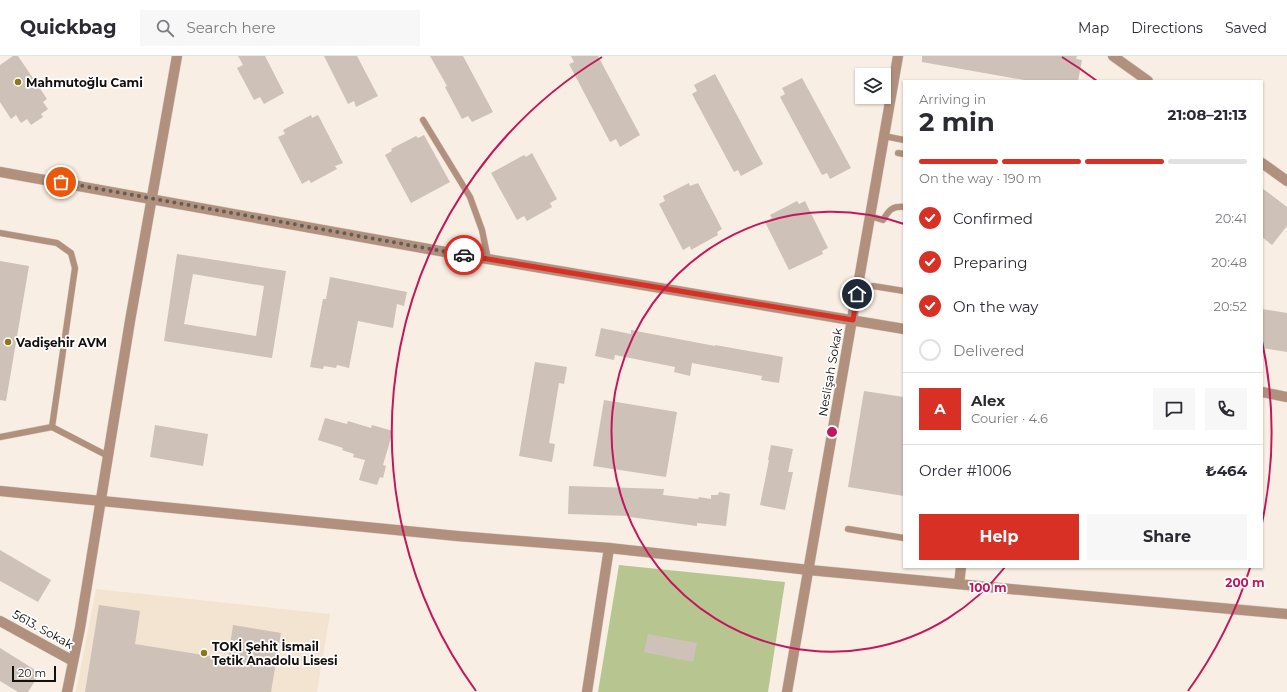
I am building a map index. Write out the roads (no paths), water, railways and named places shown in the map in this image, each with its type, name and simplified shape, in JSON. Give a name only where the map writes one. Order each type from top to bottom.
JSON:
[{"type":"street","points":[[67,692],[81,620],[177,56]]},
{"type":"street","name":"Neslişah Sokak","points":[[787,692],[898,56]]},
{"type":"street","points":[[1113,56],[1147,80]]},
{"type":"street","points":[[1263,164],[1287,181]]},
{"type":"street","points":[[0,172],[488,259],[903,329]]},
{"type":"street","points":[[1263,392],[1287,397]]},
{"type":"street","points":[[0,491],[457,536],[609,548],[809,570],[1287,614]]},
{"type":"street","points":[[587,692],[609,548]]},
{"type":"street","points":[[959,584],[961,568]]},
{"type":"street","name":"5613. Sokak","points":[[0,621],[73,661]]},
{"type":"lane","points":[[423,120],[470,197],[482,230],[488,259]]},
{"type":"lane","points":[[884,136],[903,140]]},
{"type":"lane","points":[[870,216],[883,220],[888,212],[896,206],[903,207]]},
{"type":"lane","points":[[0,233],[57,242],[71,253],[75,268],[52,427]]},
{"type":"lane","points":[[873,286],[903,291]]},
{"type":"lane","points":[[0,437],[52,427],[108,456]]},
{"type":"lane","points":[[848,529],[903,538]]},
{"type":"place","name":"Mahmutoğlu Cami","points":[[18,82]]},
{"type":"place","name":"Vadişehir AVM","points":[[8,342]]},
{"type":"place","name":"TOKİ Şehit İsmail Tetik Anadolu Lisesi","points":[[204,653]]}]
